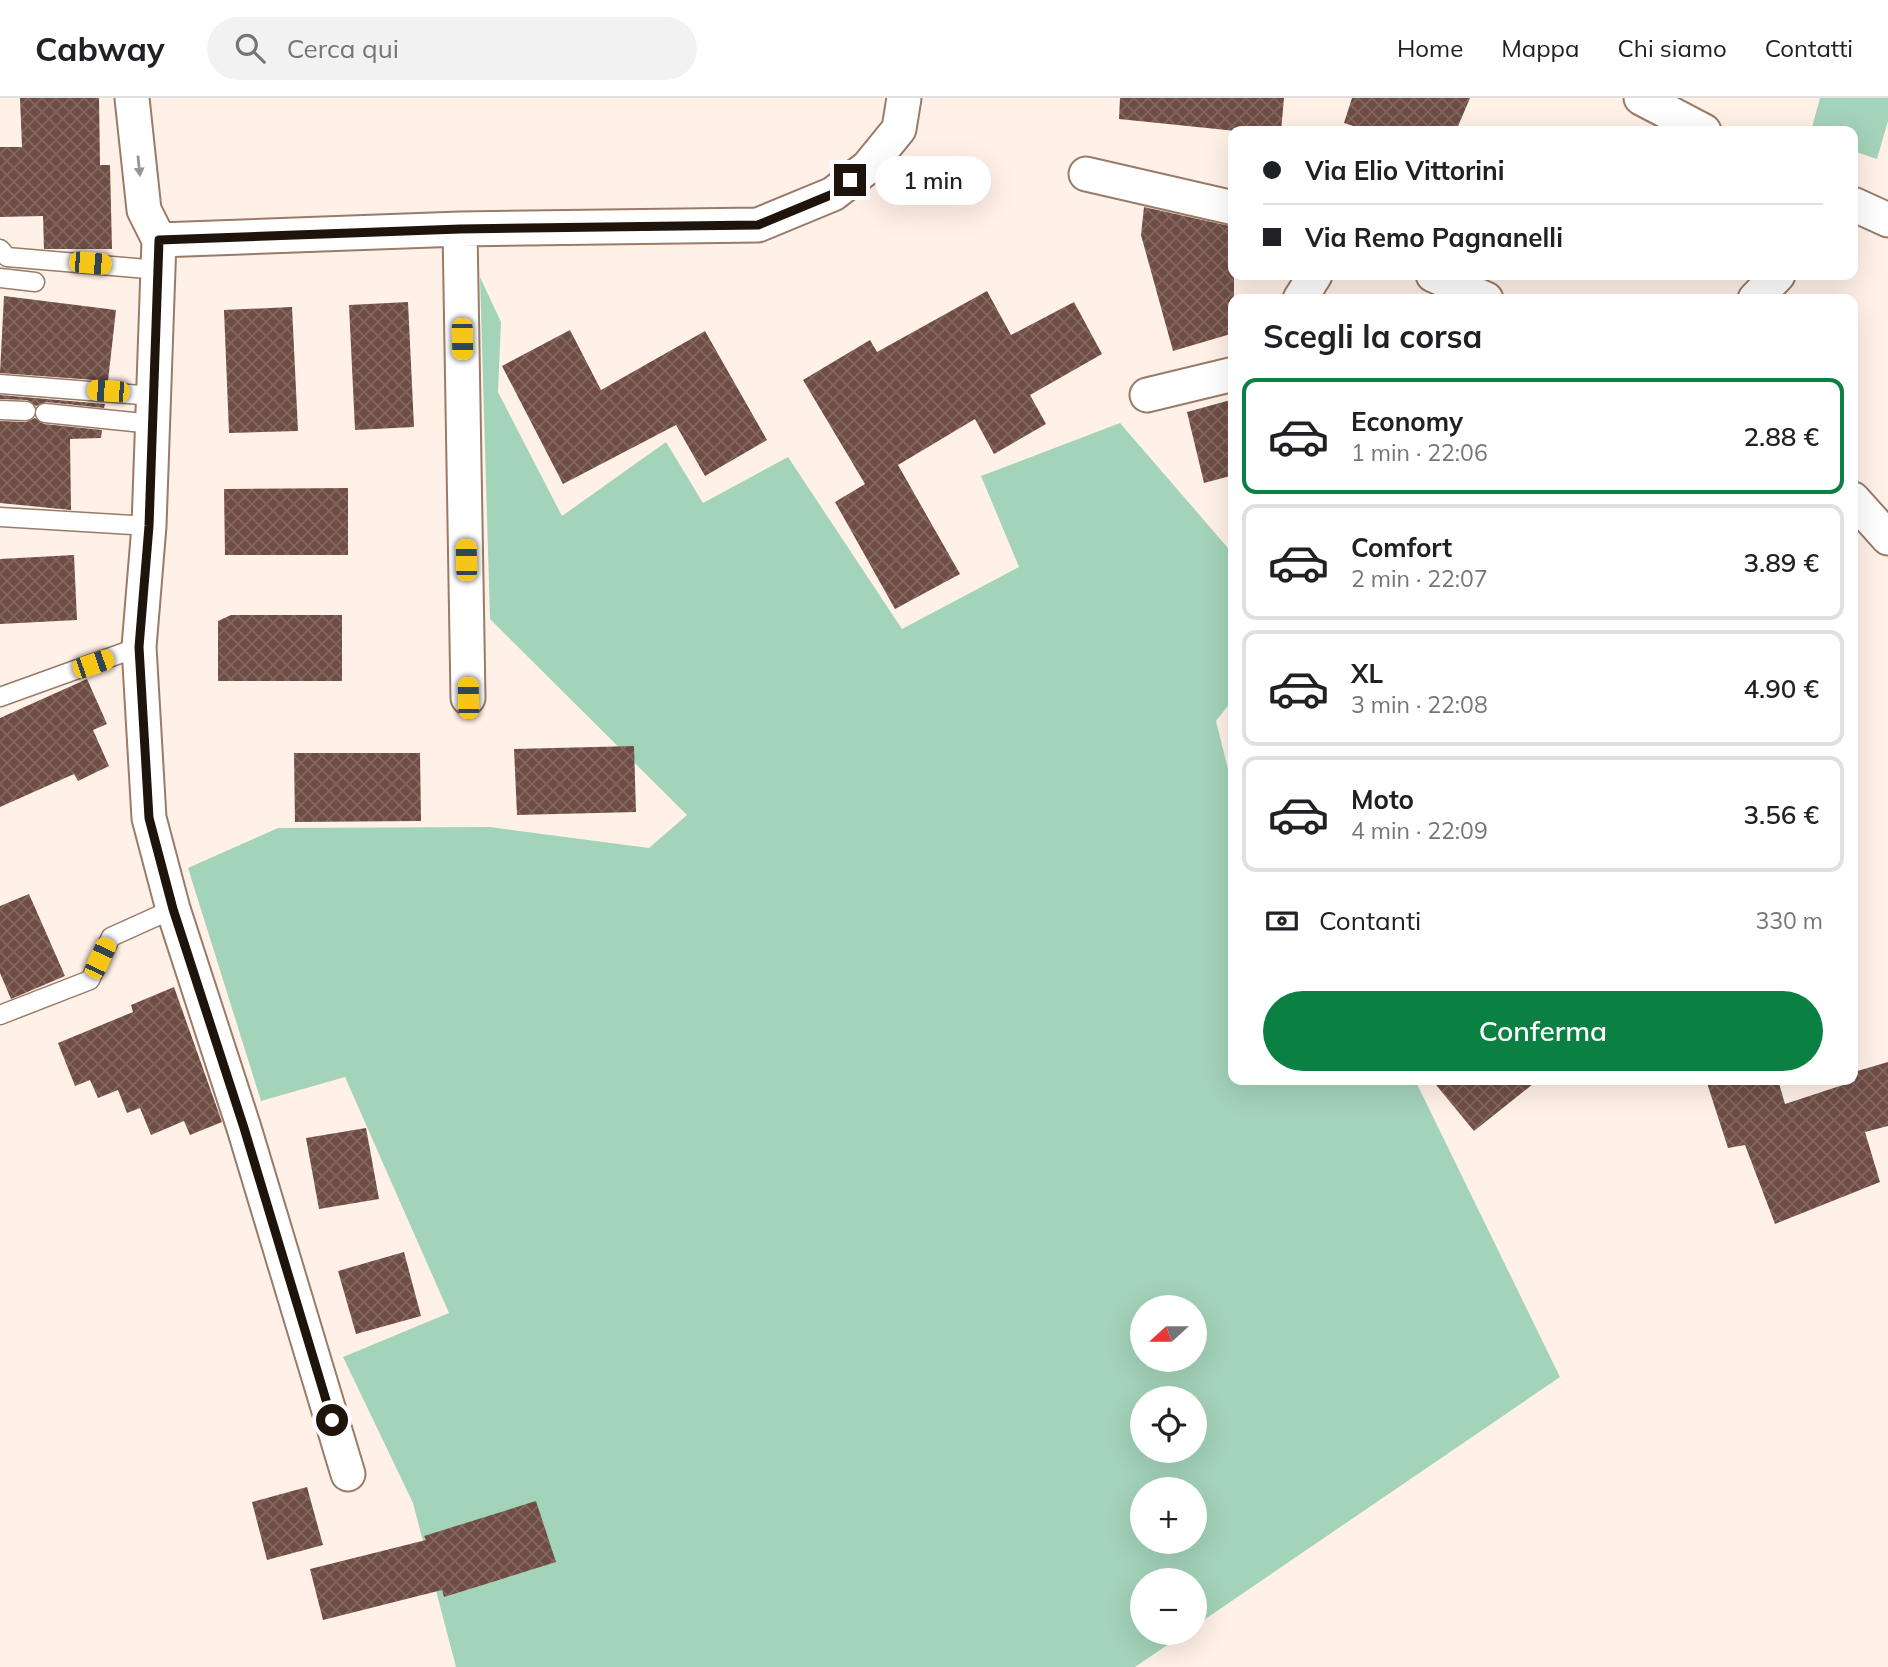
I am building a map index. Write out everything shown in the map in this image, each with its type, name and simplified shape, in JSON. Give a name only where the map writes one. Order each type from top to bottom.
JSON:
[{"type":"street","points":[[132,98],[144,210],[159,255],[149,526],[139,647],[149,818],[173,909],[244,1128],[348,1474]]},
{"type":"street","points":[[159,255],[460,229],[758,225],[833,194],[868,167],[899,129],[904,98]]},
{"type":"street","points":[[1641,98],[1694,126]]},
{"type":"street","points":[[1086,174],[1228,207]]},
{"type":"street","points":[[1858,206],[1888,220]]},
{"type":"street","points":[[460,229],[468,698]]},
{"type":"street","points":[[1444,280],[1475,294]]},
{"type":"street","points":[[1760,294],[1773,280]]},
{"type":"street","points":[[1147,395],[1228,375]]},
{"type":"street","points":[[1858,505],[1888,538]]},
{"type":"lane","points":[[0,249],[7,257],[159,255]]},
{"type":"lane","points":[[0,278],[36,282]]},
{"type":"lane","points":[[0,384],[154,410]]},
{"type":"lane","points":[[0,410],[26,411]]},
{"type":"lane","points":[[45,414],[154,410]]},
{"type":"lane","points":[[0,517],[149,526]]},
{"type":"lane","points":[[0,697],[139,647]]},
{"type":"lane","points":[[0,1015],[90,980],[111,937],[173,909]]},
{"type":"green space","points":[[1820,98],[1888,98],[1888,121],[1877,159],[1858,153],[1858,126],[1812,126]]},
{"type":"green space","points":[[480,277],[501,322],[498,392],[562,516],[666,442],[703,503],[788,457],[902,629],[1019,567],[981,476],[1120,423],[1228,548],[1228,706],[1216,721],[1228,769],[1228,1085],[1417,1085],[1560,1377],[1207,1618],[1207,1568],[1130,1568],[1130,1645],[1167,1645],[1135,1667],[456,1667],[413,1503],[343,1357],[449,1313],[345,1077],[261,1101],[188,868],[278,828],[490,827],[649,848],[687,815],[490,619]]},
{"type":"building","points":[[20,98],[99,98],[100,165],[110,165],[112,249],[44,249],[43,216],[0,217],[0,147],[22,147]]},
{"type":"building","points":[[1120,98],[1284,98],[1281,126],[1228,126],[1228,130],[1119,119]]},
{"type":"building","points":[[1352,98],[1470,98],[1458,126],[1353,126],[1344,123]]},
{"type":"building","points":[[1144,207],[1228,226],[1228,280],[1234,280],[1234,294],[1228,294],[1228,335],[1173,351],[1141,235]]},
{"type":"building","points":[[987,291],[1011,335],[1074,302],[1102,354],[1030,395],[1046,424],[994,454],[975,419],[898,465],[960,574],[895,609],[835,502],[865,484],[803,380],[870,340],[877,352]]},
{"type":"building","points":[[4,296],[116,310],[108,381],[0,373]]},
{"type":"building","points":[[408,302],[414,427],[355,430],[349,305]]},
{"type":"building","points":[[292,307],[298,431],[229,433],[224,310]]},
{"type":"building","points":[[570,330],[601,390],[705,331],[767,440],[705,476],[676,425],[563,484],[502,366]]},
{"type":"building","points":[[0,395],[105,404],[104,408],[46,402],[36,406],[27,400],[0,399]]},
{"type":"building","points":[[1228,401],[1228,477],[1204,483],[1187,412]]},
{"type":"building","points":[[35,418],[44,424],[102,430],[101,438],[70,439],[71,510],[0,503],[0,421],[26,422]]},
{"type":"building","points":[[348,488],[348,555],[225,555],[224,489]]},
{"type":"building","points":[[74,555],[77,620],[0,624],[0,559]]},
{"type":"building","points":[[231,615],[342,615],[342,681],[218,681],[218,621]]},
{"type":"building","points":[[87,679],[107,724],[93,730],[109,766],[78,781],[74,774],[0,807],[0,718]]},
{"type":"building","points":[[634,746],[636,812],[517,815],[514,749]]},
{"type":"building","points":[[294,753],[420,753],[421,821],[295,822]]},
{"type":"building","points":[[29,894],[65,976],[11,999],[0,973],[0,906]]},
{"type":"building","points":[[174,987],[222,1122],[190,1135],[184,1121],[151,1135],[140,1108],[127,1113],[118,1090],[98,1098],[90,1080],[75,1086],[58,1043],[133,1012],[131,1005]]},
{"type":"building","points":[[1888,1062],[1888,1126],[1865,1132],[1880,1182],[1775,1224],[1745,1145],[1728,1148],[1708,1085],[1779,1085],[1785,1104],[1843,1085],[1858,1085],[1858,1071]]},
{"type":"building","points":[[1436,1085],[1532,1085],[1474,1131]]},
{"type":"building","points":[[366,1128],[379,1199],[319,1209],[306,1138]]},
{"type":"building","points":[[404,1252],[421,1316],[356,1334],[338,1271]]},
{"type":"building","points":[[307,1487],[323,1545],[267,1560],[252,1502]]},
{"type":"building","points":[[536,1501],[556,1562],[444,1597],[442,1590],[323,1620],[310,1569],[426,1540],[424,1536]]},
{"type":"route","points":[[332,1420],[244,1128],[173,909],[149,818],[139,647],[149,526],[159,240],[460,229],[758,225],[833,194],[850,180]]}]
